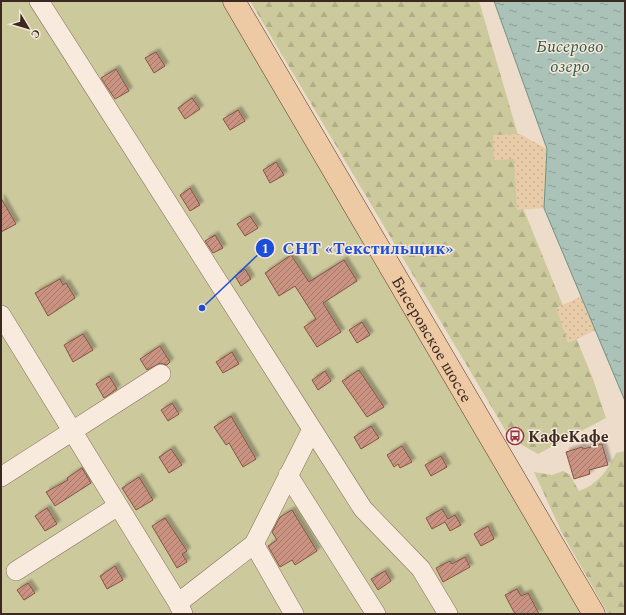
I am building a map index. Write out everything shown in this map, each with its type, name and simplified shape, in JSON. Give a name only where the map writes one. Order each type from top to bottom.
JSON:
[{"type":"main road","name":"Бисеровское шоссе","points":[[234,1],[594,614]]},
{"type":"street","points":[[39,1],[362,509],[421,569],[448,614]]},
{"type":"street","points":[[1,315],[181,609],[254,544],[312,429]]},
{"type":"street","points":[[1,477],[161,374]]},
{"type":"street","points":[[288,475],[376,614]]},
{"type":"street","points":[[16,571],[118,506]]},
{"type":"street","points":[[254,544],[294,614]]},
{"type":"green space","points":[[1,1],[224,1],[584,614],[1,614]]},
{"type":"green space","points":[[250,1],[479,1],[520,142],[516,191],[593,379],[606,418],[538,454],[510,438]]},
{"type":"green space","points":[[625,451],[625,614],[608,614],[562,533],[534,472],[552,475],[563,471],[570,475],[579,491],[597,481],[616,453]]},
{"type":"sand","points":[[520,134],[547,149],[544,208],[517,210],[514,159],[494,160],[493,135]]},
{"type":"sand","points":[[582,296],[596,330],[568,343],[556,308]]},
{"type":"water","name":"Бисерово озеро","points":[[494,1],[625,1],[625,401],[544,208],[547,149]]},
{"type":"building","points":[[156,52],[165,66],[154,73],[145,58]]},
{"type":"building","points":[[116,69],[129,91],[115,99],[101,78]]},
{"type":"building","points":[[192,98],[200,109],[185,119],[178,108]]},
{"type":"building","points":[[238,110],[245,121],[230,130],[223,119]]},
{"type":"building","points":[[276,162],[284,175],[270,183],[263,170]]},
{"type":"building","points":[[190,188],[200,205],[190,211],[180,195]]},
{"type":"building","points":[[1,198],[16,224],[1,232]]},
{"type":"building","points":[[250,216],[258,228],[245,236],[237,224]]},
{"type":"building","points":[[215,235],[223,248],[213,253],[205,241]]},
{"type":"building","points":[[291,255],[309,282],[344,260],[357,281],[323,303],[341,332],[317,347],[304,327],[316,319],[295,286],[279,296],[265,273]]},
{"type":"building","points":[[245,269],[251,279],[241,286],[235,276]]},
{"type":"building","points":[[60,279],[63,285],[66,283],[75,298],[48,316],[35,293]]},
{"type":"building","points":[[362,322],[370,335],[357,343],[349,330]]},
{"type":"building","points":[[83,334],[93,350],[73,362],[64,345]]},
{"type":"building","points":[[160,346],[170,362],[167,365],[160,363],[147,370],[140,359]]},
{"type":"building","points":[[232,352],[239,364],[223,373],[216,362]]},
{"type":"building","points":[[359,370],[384,407],[367,417],[342,381]]},
{"type":"building","points":[[325,371],[331,381],[318,390],[312,380]]},
{"type":"building","points":[[109,376],[117,389],[104,398],[96,384]]},
{"type":"building","points":[[172,403],[179,414],[168,421],[161,410]]},
{"type":"building","points":[[231,416],[256,459],[243,467],[229,443],[226,445],[214,427]]},
{"type":"building","points":[[371,426],[379,438],[361,449],[354,437]]},
{"type":"building","points":[[602,444],[608,465],[589,470],[590,474],[574,479],[566,452],[582,447],[583,449]]},
{"type":"building","points":[[402,446],[412,462],[400,468],[398,464],[394,467],[387,455]]},
{"type":"building","points":[[171,449],[182,465],[169,473],[159,457]]},
{"type":"building","points":[[441,456],[447,467],[431,476],[425,465]]},
{"type":"building","points":[[82,468],[91,483],[55,506],[46,492],[68,480],[67,478]]},
{"type":"building","points":[[139,477],[153,500],[136,510],[122,488]]},
{"type":"building","points":[[47,508],[57,524],[45,531],[35,516]]},
{"type":"building","points":[[442,509],[448,519],[455,515],[461,525],[450,531],[445,522],[432,529],[426,518]]},
{"type":"building","points":[[292,510],[317,551],[295,565],[292,560],[280,567],[268,546],[277,540],[272,532],[280,517]]},
{"type":"building","points":[[165,518],[187,551],[182,554],[187,562],[177,568],[152,526]]},
{"type":"building","points":[[488,526],[494,539],[481,546],[474,534]]},
{"type":"building","points":[[465,557],[470,567],[443,582],[436,568],[450,561],[452,564]]},
{"type":"building","points":[[115,566],[123,580],[107,589],[100,576]]},
{"type":"building","points":[[385,571],[391,581],[378,590],[371,579]]},
{"type":"building","points":[[28,583],[35,593],[24,600],[17,590]]},
{"type":"building","points":[[517,589],[521,596],[528,593],[539,614],[515,614],[505,595]]},
{"type":"place","name":"СНТ «Текстильщик»","points":[[202,308]]},
{"type":"place","name":"КафеКафе","points":[[515,436]]}]
